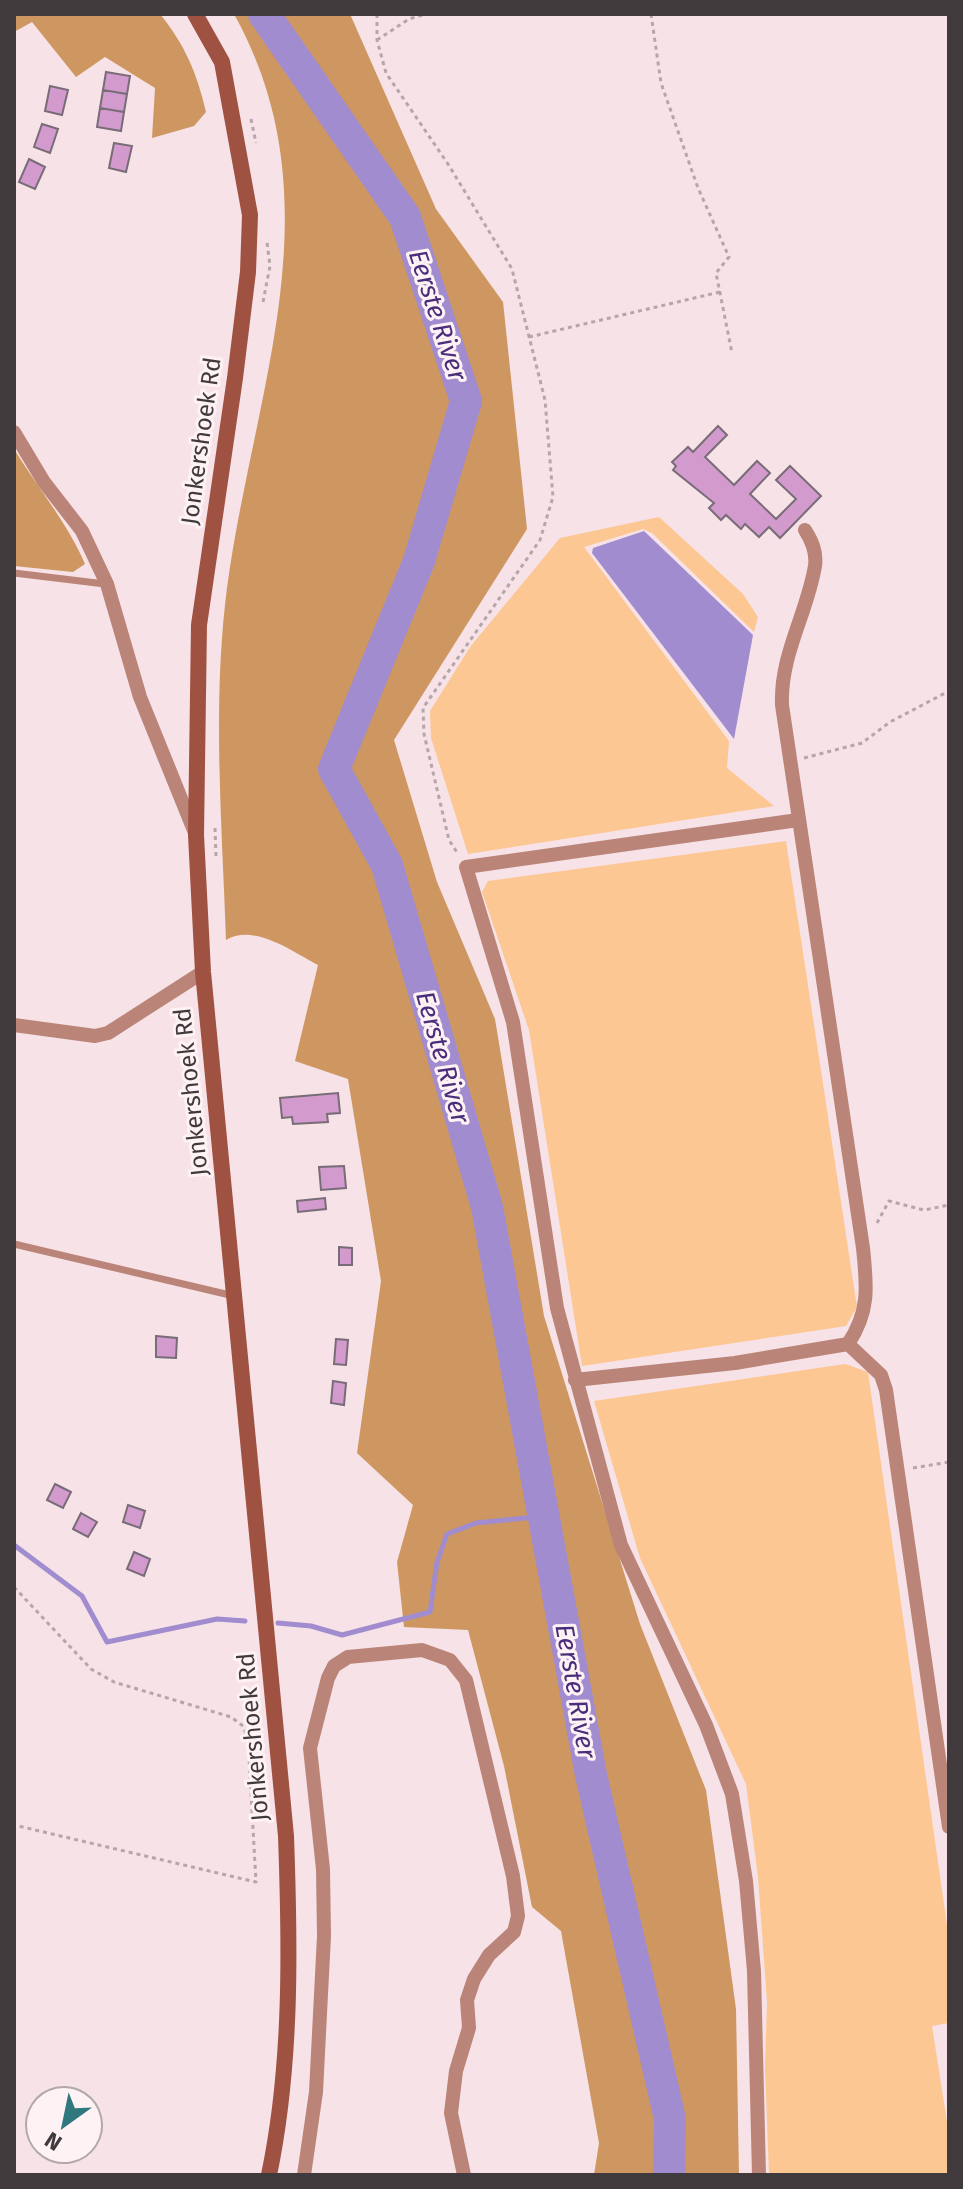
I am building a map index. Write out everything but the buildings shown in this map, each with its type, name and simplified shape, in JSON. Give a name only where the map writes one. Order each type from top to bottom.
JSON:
[{"type":"street","name":"Jonkershoek Rd","points":[[195,14],[222,62],[250,215],[248,272],[235,378],[199,625],[196,835],[203,972],[286,1836],[289,1915],[283,2069],[269,2175]]},
{"type":"street","points":[[14,432],[44,482],[82,531],[107,584],[140,697],[196,835]]},
{"type":"street","points":[[575,1380],[735,1363],[848,1344],[860,1326],[867,1303],[863,1248],[789,761],[781,683],[815,566],[813,546],[805,530]]},
{"type":"street","points":[[759,2175],[754,1971],[746,1881],[732,1794],[706,1725],[621,1545],[557,1308],[513,1022],[466,867],[798,820]]},
{"type":"street","points":[[14,1025],[95,1036],[108,1033],[203,972]]},
{"type":"street","points":[[848,1344],[881,1375],[898,1470],[949,1827]]},
{"type":"street","points":[[304,2175],[316,2092],[324,1950],[323,1869],[311,1736],[331,1671],[340,1661],[366,1654],[422,1650],[450,1660],[466,1680],[513,1876],[518,1916],[514,1932],[489,1955],[474,1979],[467,2000],[469,2028],[456,2071],[451,2113],[464,2175]]},
{"type":"lane","points":[[14,573],[107,584]]},
{"type":"lane","points":[[14,1244],[236,1297]]},
{"type":"path","points":[[377,14],[377,40],[386,73],[448,164],[512,269],[545,400],[553,497],[540,540],[423,708],[424,734],[449,840],[466,867]]},
{"type":"path","points":[[377,40],[409,19],[426,14]]},
{"type":"path","points":[[651,14],[661,83],[698,188],[729,257],[716,273],[732,353]]},
{"type":"path","points":[[250,116],[256,145]]},
{"type":"path","points":[[261,310],[270,266],[267,236]]},
{"type":"path","points":[[529,337],[720,292]]},
{"type":"path","points":[[789,761],[862,743],[890,722],[949,691]]},
{"type":"path","points":[[215,827],[216,858]]},
{"type":"path","points":[[863,1248],[889,1201],[924,1210],[949,1205]]},
{"type":"path","points":[[898,1470],[949,1462]]},
{"type":"path","points":[[14,1587],[91,1669],[114,1682],[231,1717],[243,1726],[248,1739],[256,1882],[14,1825]]},
{"type":"shaded area","points":[[14,14],[160,14],[189,60],[206,112],[194,126],[152,138],[155,88],[105,57],[76,77],[32,22],[14,32]]},
{"type":"shaded area","points":[[234,14],[350,14],[436,209],[503,302],[527,529],[394,740],[437,882],[495,1019],[544,1316],[640,1624],[706,1790],[736,2009],[739,2175],[594,2175],[599,2143],[561,1931],[532,1907],[504,1766],[468,1630],[404,1627],[397,1562],[413,1505],[357,1453],[381,1281],[348,1079],[295,1061],[318,965],[261,937],[237,936],[226,940],[219,764],[222,632],[239,515],[280,298],[285,227],[281,156],[265,85]]},
{"type":"shaded area","points":[[14,449],[78,549],[85,564],[73,572],[14,566]]},
{"type":"shaded area","points":[[659,517],[743,594],[758,617],[754,632],[652,533],[643,529],[584,547],[729,741],[727,768],[774,806],[468,854],[431,738],[430,711],[470,647],[560,538]]},
{"type":"shaded area","points":[[644,531],[753,635],[734,739],[592,553],[593,548]]},
{"type":"shaded area","points":[[786,841],[857,1307],[846,1326],[582,1366],[529,1030],[482,892],[488,881]]},
{"type":"shaded area","points":[[845,1364],[868,1372],[949,1939],[949,2023],[932,2026],[949,2135],[949,2175],[769,2175],[765,2067],[767,2002],[758,1877],[746,1784],[640,1558],[594,1401]]},
{"type":"waterway","name":"Eerste River","points":[[264,14],[405,217],[466,401],[419,561],[334,769],[387,865],[487,1207],[591,1775],[670,2119],[669,2175]]},
{"type":"waterway","points":[[278,1623],[311,1626],[342,1635],[430,1612],[437,1562],[447,1534],[476,1523],[544,1516]]},
{"type":"waterway","points":[[14,1545],[82,1596],[107,1642],[217,1619],[245,1621]]}]
